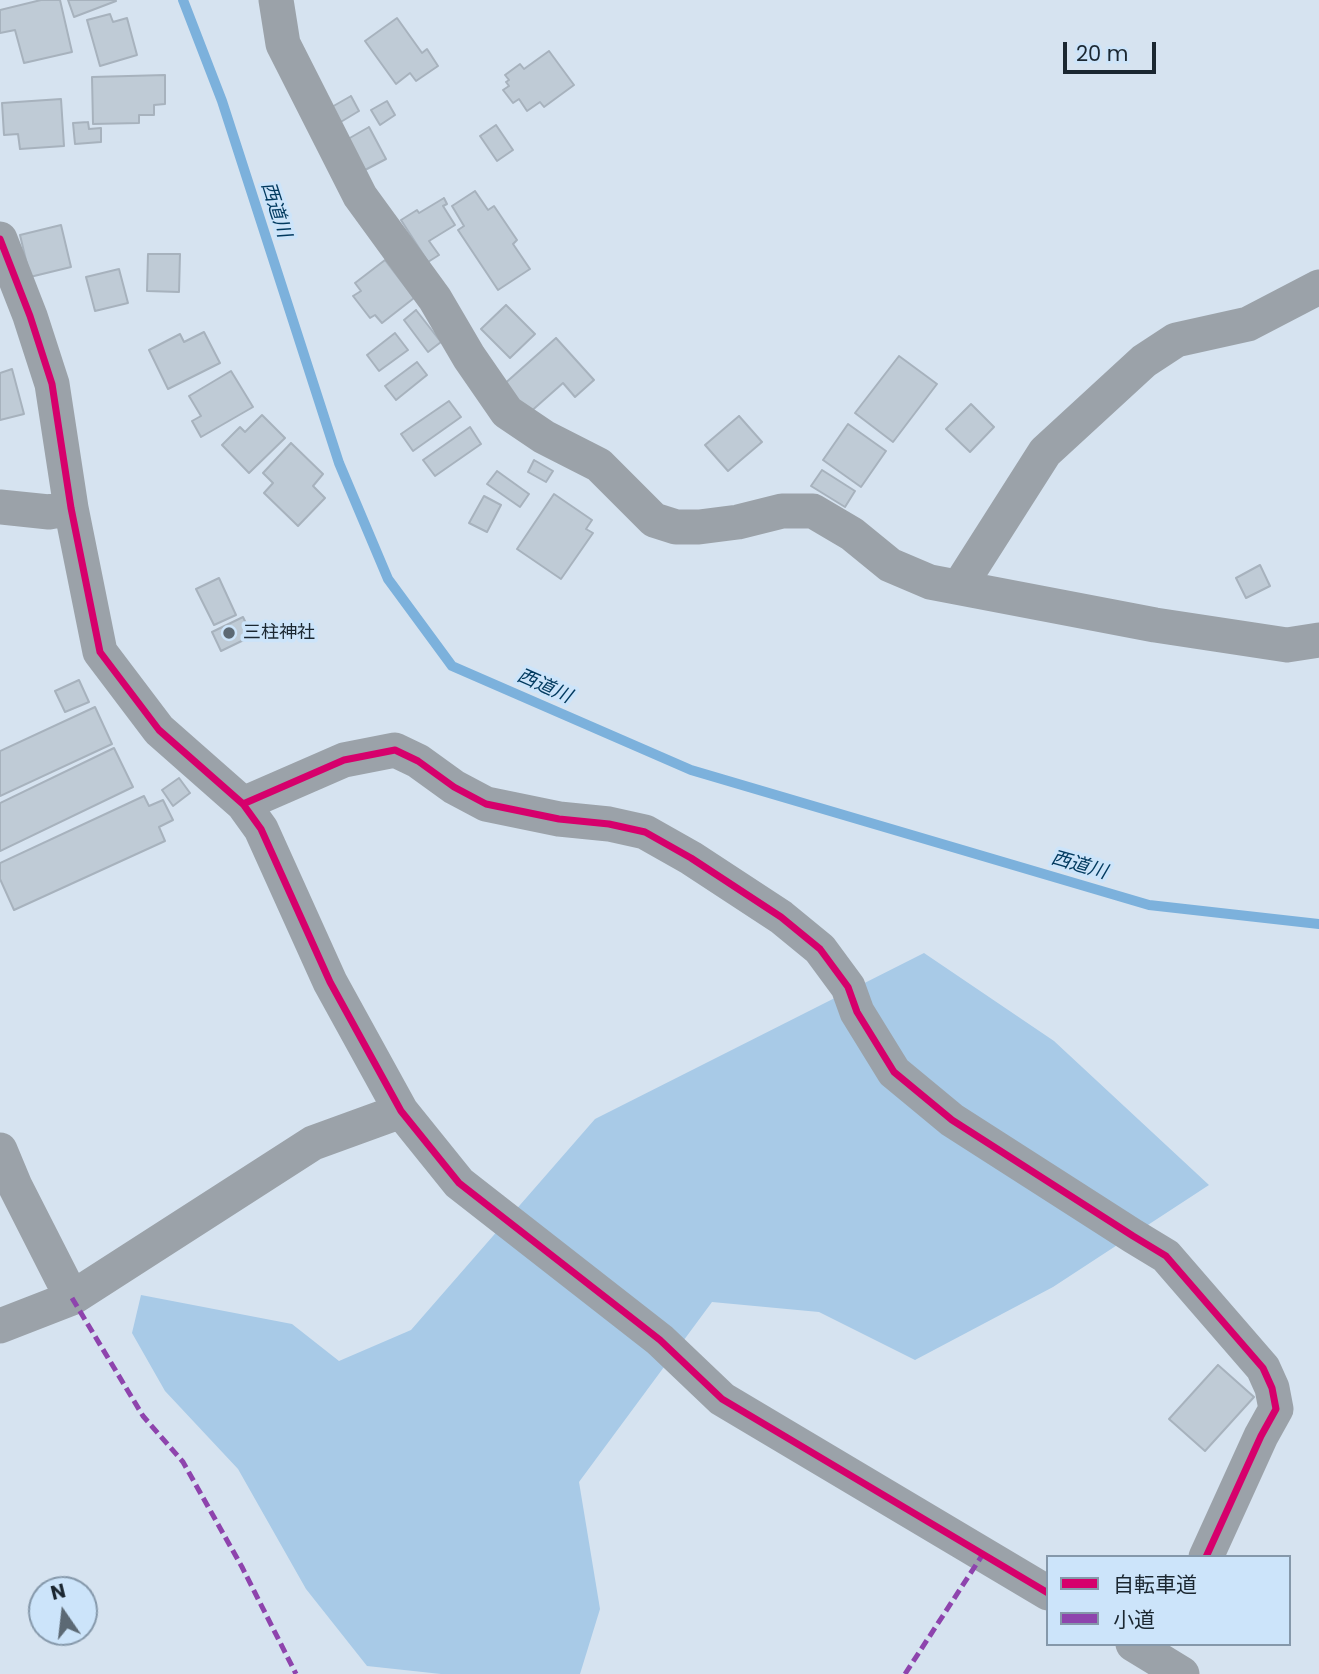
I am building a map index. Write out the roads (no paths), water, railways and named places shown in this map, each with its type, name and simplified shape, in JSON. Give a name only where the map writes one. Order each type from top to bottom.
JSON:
[{"type":"street","points":[[276,0],[282,44],[360,196],[435,299],[469,357],[507,412],[544,437],[599,465],[654,520],[676,527],[699,527],[738,522],[782,510],[813,511],[852,534],[890,565],[930,582],[1155,625],[1287,645],[1319,640]]},
{"type":"street","points":[[0,239],[30,316],[52,384],[71,508],[100,652],[159,730],[243,804],[261,829],[330,982],[401,1111],[459,1183],[660,1340],[722,1399],[1046,1592]]},
{"type":"street","points":[[959,587],[1045,452],[1144,361],[1176,340],[1248,324],[1319,287]]},
{"type":"street","points":[[0,508],[49,512],[71,508]]},
{"type":"street","points":[[243,804],[344,760],[395,750],[418,761],[454,787],[486,804],[559,819],[609,824],[645,832],[691,858],[782,917],[820,949],[848,987],[857,1012],[894,1072],[952,1120],[1166,1256],[1263,1368],[1272,1388],[1276,1409],[1207,1555]]},
{"type":"street","points":[[0,1326],[72,1298],[313,1143],[401,1111]]},
{"type":"street","points":[[0,1150],[15,1186],[72,1298]]},
{"type":"street","points":[[1138,1646],[1173,1661]]},
{"type":"waterway","name":"西道川","points":[[183,0],[222,101],[339,463],[388,579],[452,666],[691,770],[1149,905],[1319,924]]},
{"type":"place","name":"三柱神社","points":[[229,633]]}]
